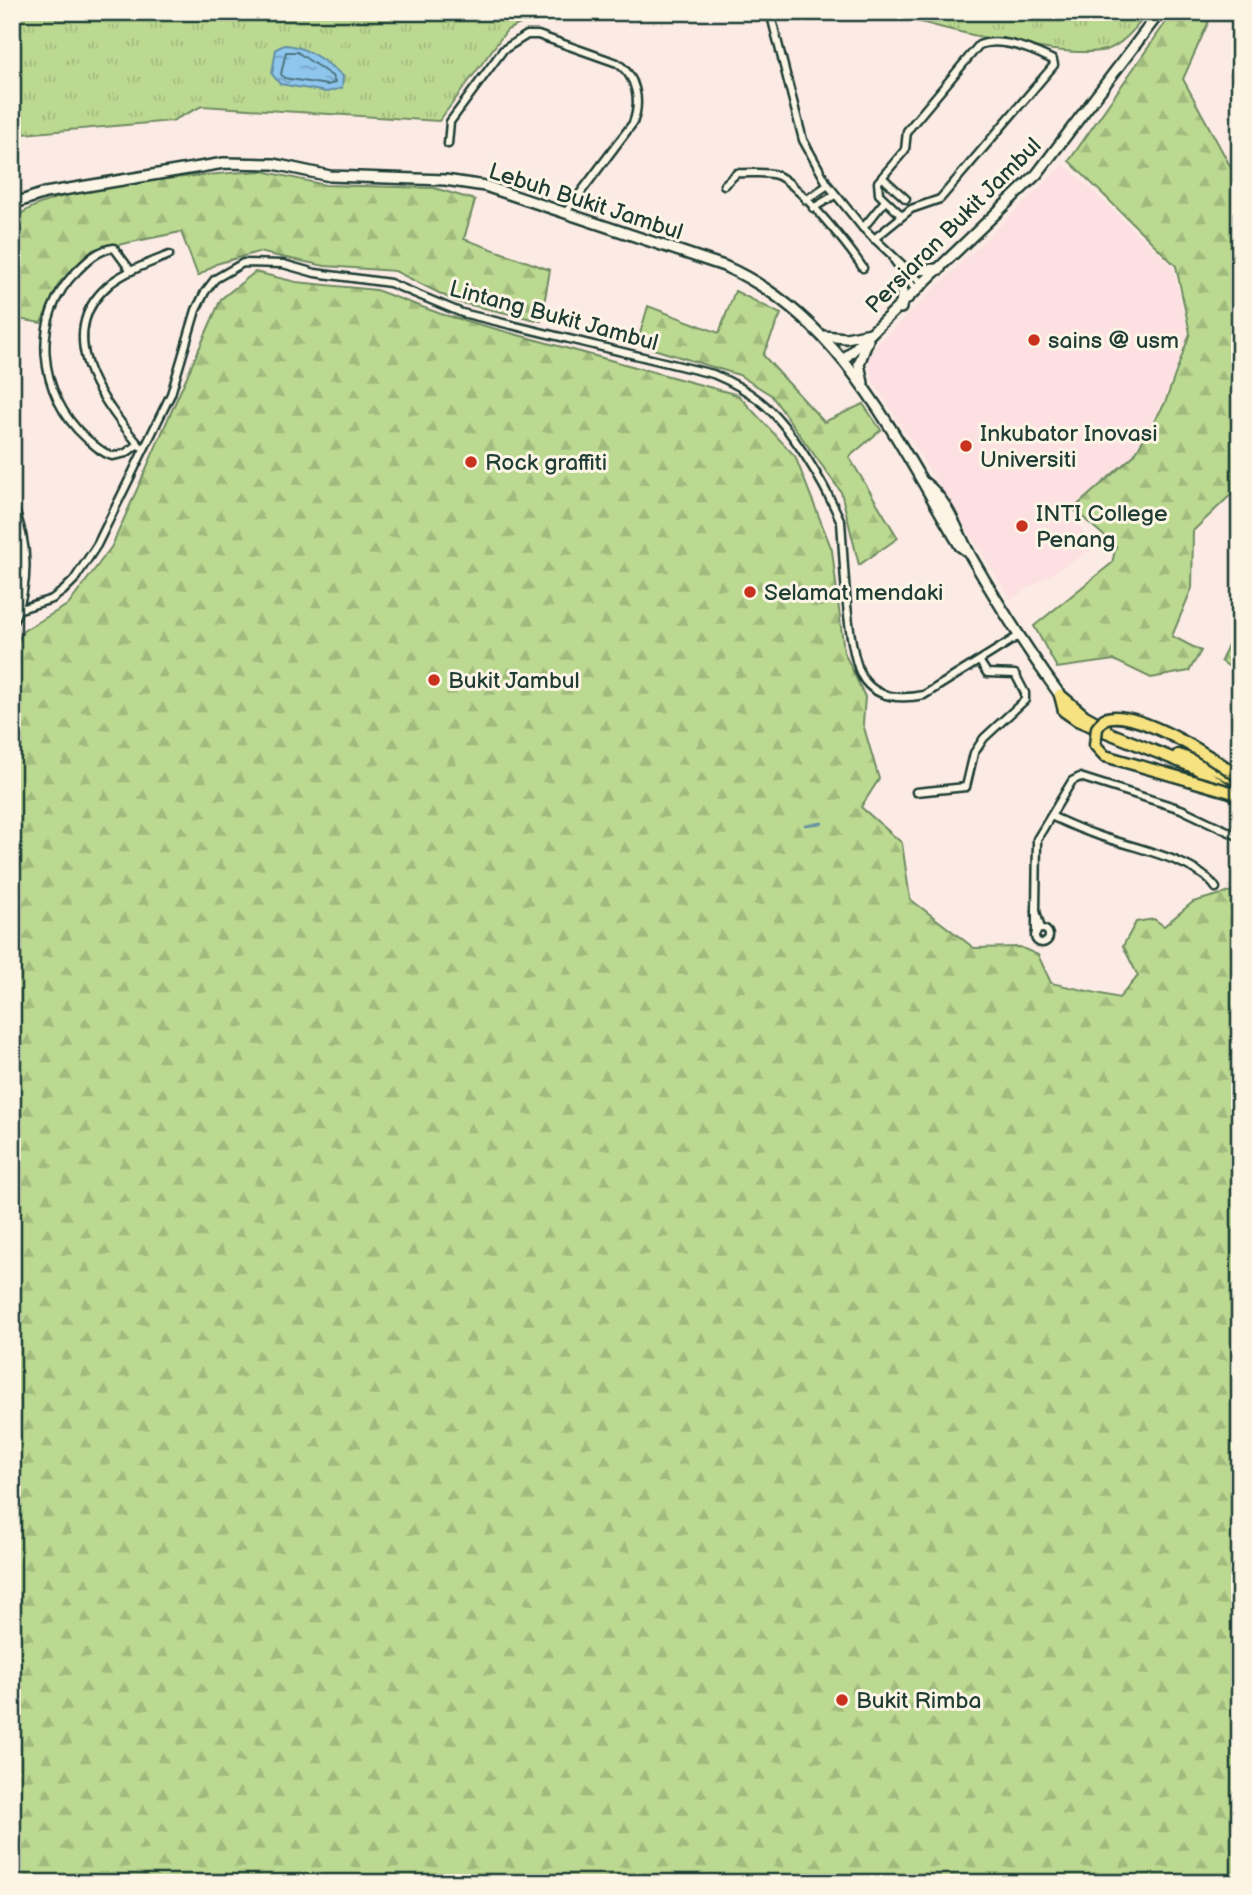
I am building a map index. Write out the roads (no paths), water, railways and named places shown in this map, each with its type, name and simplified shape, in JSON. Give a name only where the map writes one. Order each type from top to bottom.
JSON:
[{"type":"main road","name":"Persiaran Bukit Jambul","points":[[843,360],[901,308],[1037,174],[1160,12]]},
{"type":"main road","name":"Lebuh Bukit Jambul","points":[[12,204],[46,193],[224,163],[252,162],[330,176],[464,182],[566,212],[755,280],[823,336],[865,389],[925,483],[942,501],[966,542],[967,551],[1017,637],[1060,695],[1102,726],[1213,766],[1240,780]]},
{"type":"main road","points":[[901,308],[906,273],[940,269]]},
{"type":"main road","points":[[823,336],[846,338],[872,333]]},
{"type":"main road","points":[[865,389],[859,364],[872,333]]},
{"type":"main road","points":[[12,507],[21,533],[25,562],[17,610],[12,621]]},
{"type":"main road","name":"Lebuh Bukit Jambul","points":[[1060,695],[1064,711],[1077,720],[1196,768],[1237,796]]},
{"type":"main road","points":[[1237,796],[1105,756],[1096,745],[1097,728],[1104,719],[1122,715],[1215,759],[1240,780]]},
{"type":"street","points":[[770,12],[803,140],[828,186],[863,228],[921,288]]},
{"type":"street","points":[[448,144],[450,122],[503,50],[527,35],[538,35],[617,63],[627,69],[631,78],[638,104],[637,113],[633,123],[566,212]]},
{"type":"street","points":[[874,239],[901,215],[940,199],[1054,65],[1053,60],[1033,50],[993,42],[979,45],[906,131],[905,150],[878,182],[879,194],[901,215]]},
{"type":"street","points":[[724,186],[737,173],[775,174],[806,200],[863,268]]},
{"type":"street","points":[[883,178],[906,199]]},
{"type":"street","points":[[806,200],[828,186]]},
{"type":"street","points":[[813,208],[835,195]]},
{"type":"street","points":[[863,228],[885,201]]},
{"type":"street","points":[[131,271],[114,248],[95,254],[71,276],[55,303],[46,327],[45,362],[54,395],[66,416],[93,445],[112,456],[126,453],[138,444]]},
{"type":"street","points":[[144,450],[92,379],[82,351],[86,321],[97,298],[112,282],[169,255]]},
{"type":"street","name":"Lintang Bukit Jambul","points":[[17,610],[52,599],[74,580],[97,545],[171,394],[196,310],[215,279],[228,269],[243,263],[262,262],[315,273],[390,283],[462,313],[713,374],[739,386],[776,418],[837,513],[841,522],[856,661],[865,682],[884,695],[917,696],[980,662],[1017,637]]},
{"type":"street","points":[[916,792],[966,787],[974,752],[984,738],[1025,700],[1025,693],[1015,674],[987,673],[980,662]]},
{"type":"street","points":[[1038,931],[1036,845],[1039,833],[1072,781],[1080,777],[1092,778],[1181,809],[1240,837]]},
{"type":"street","points":[[1051,816],[1095,835],[1171,860],[1211,881],[1216,888]]},
{"type":"water","points":[[284,45],[308,51],[330,65],[343,76],[342,88],[327,92],[280,84],[272,74],[276,49]]},
{"type":"waterway","points":[[805,825],[822,823]]},
{"type":"place","name":"sains @ usm","points":[[1034,340]]},
{"type":"place","name":"Inkubator Inovasi Universiti","points":[[966,446]]},
{"type":"place","name":"Rock graffiti","points":[[471,462]]},
{"type":"place","name":"INTI College Penang","points":[[1022,526]]},
{"type":"place","name":"Selamat mendaki","points":[[750,592]]},
{"type":"place","name":"Bukit Jambul","points":[[434,680]]},
{"type":"place","name":"Bukit Rimba","points":[[842,1700]]}]
